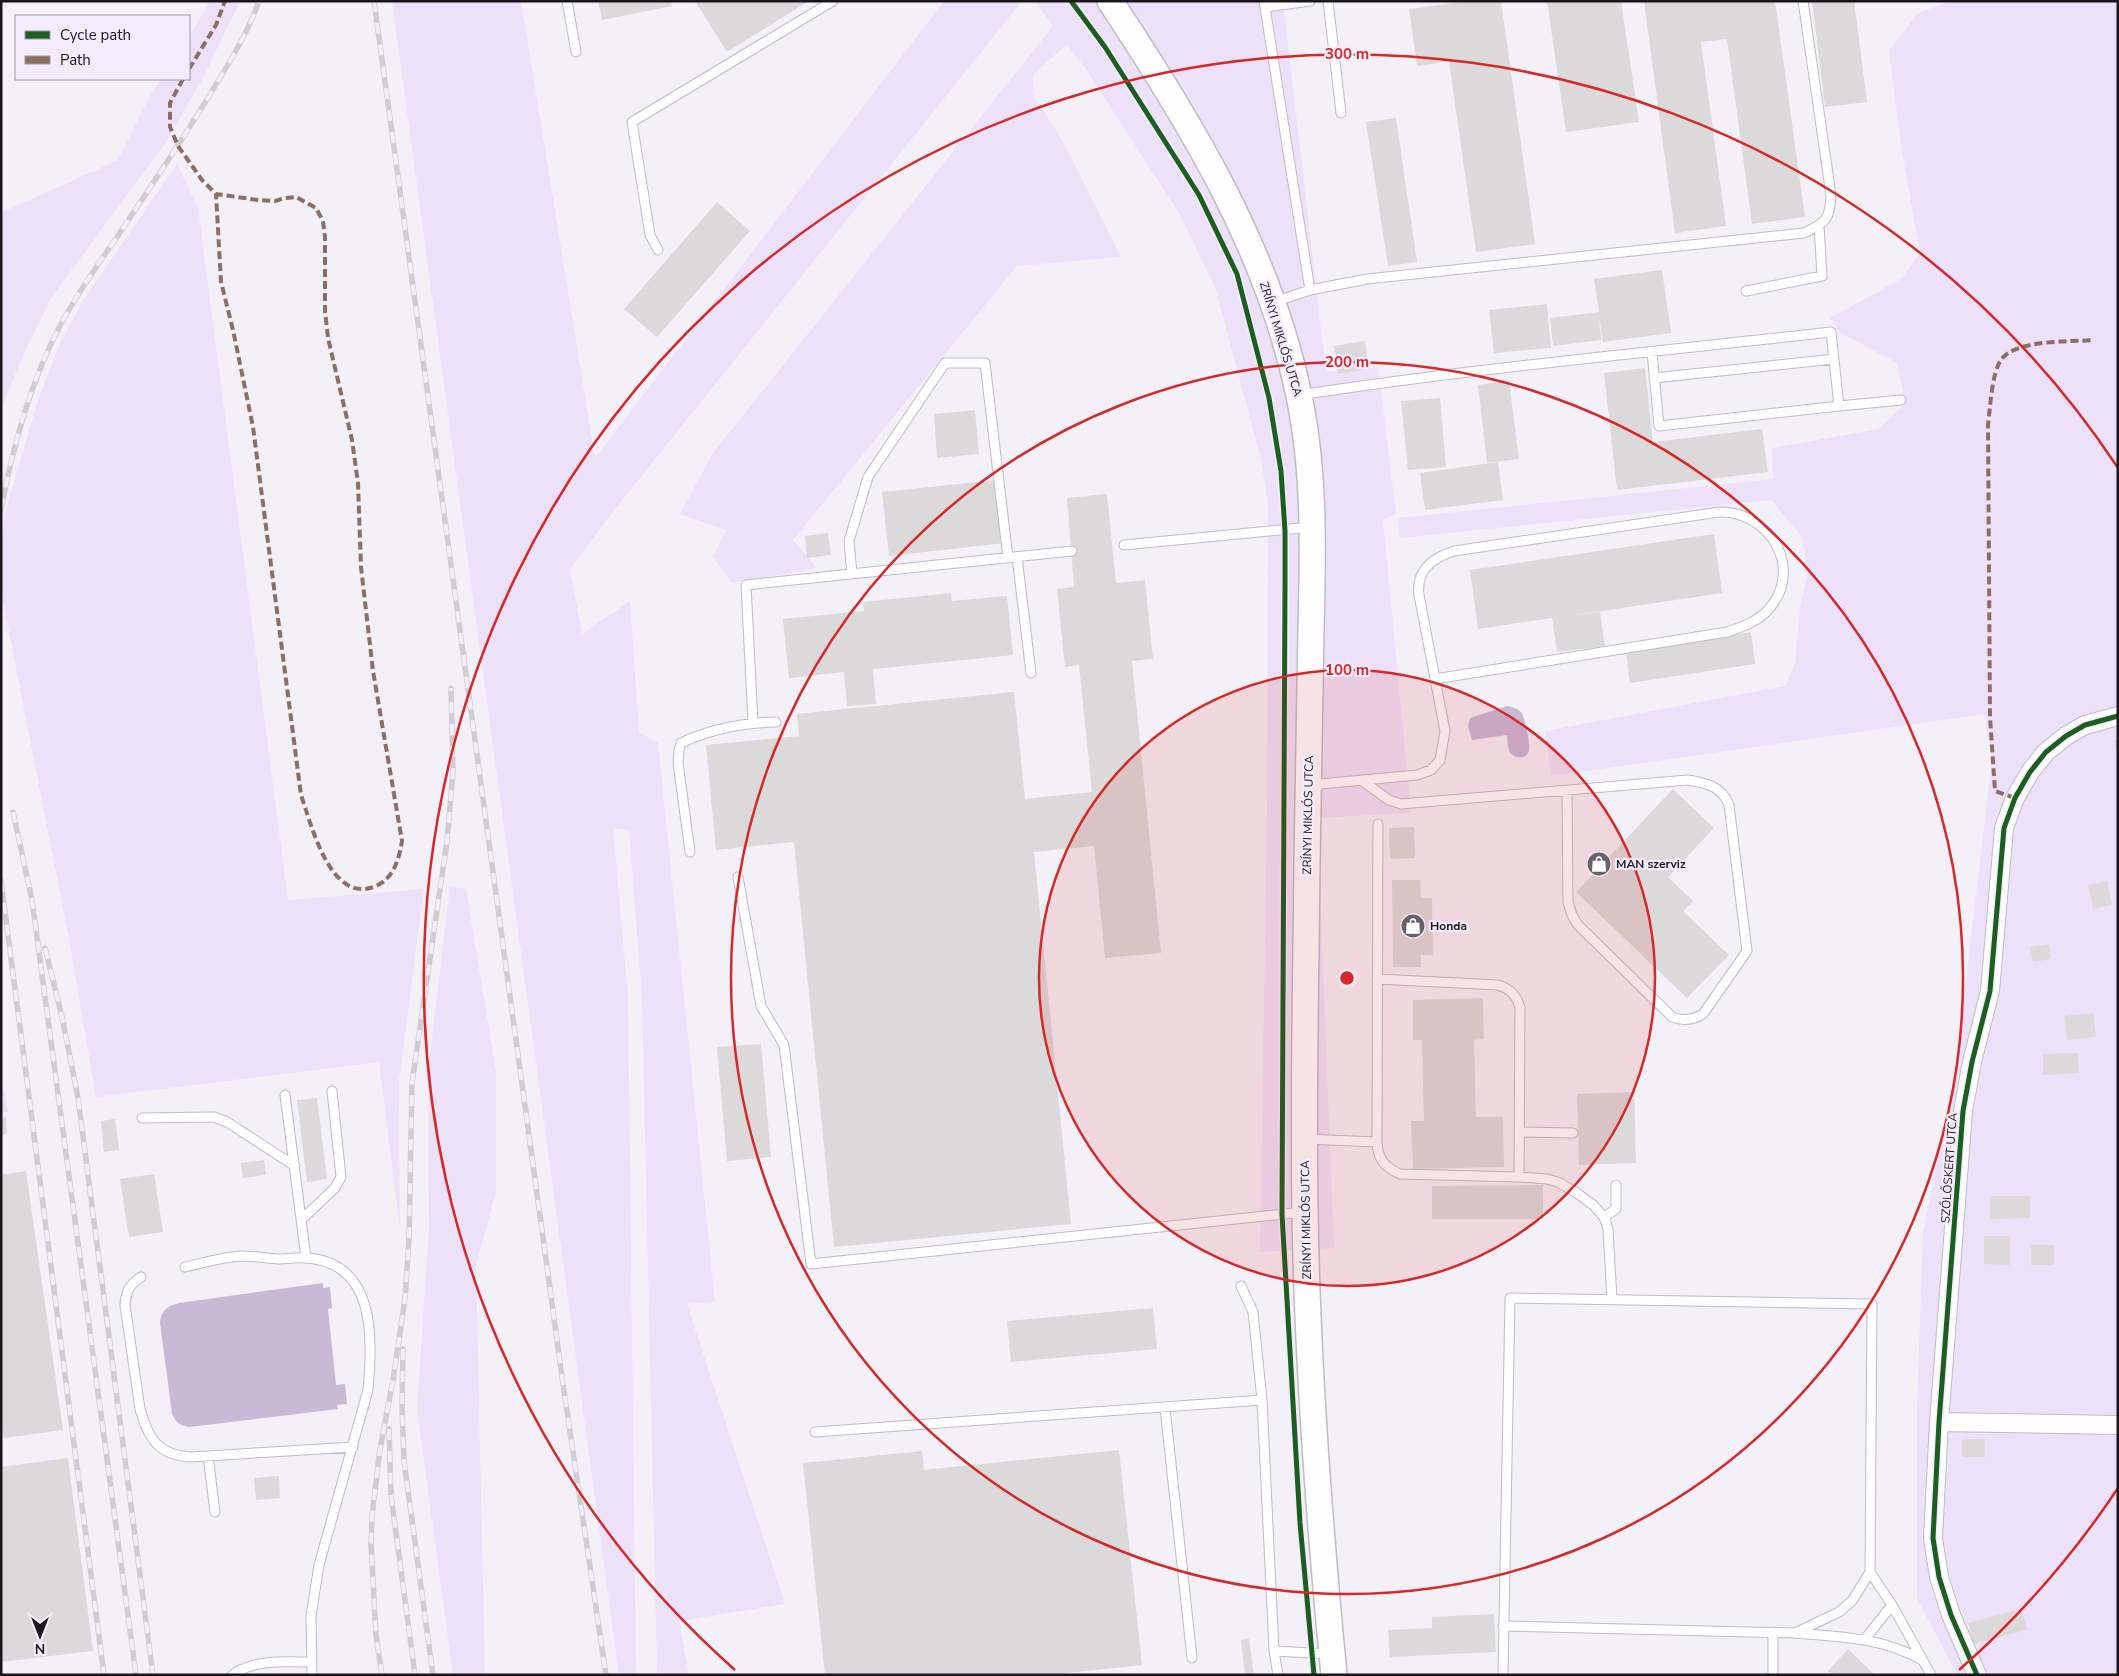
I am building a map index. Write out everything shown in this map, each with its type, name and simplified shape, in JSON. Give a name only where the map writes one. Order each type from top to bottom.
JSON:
[{"type":"main road","name":"ZRÍNYI MIKLÓS UTCA","points":[[1110,1],[1168,91],[1215,173],[1250,243],[1272,302],[1299,395],[1306,434],[1311,491],[1312,583],[1308,785],[1305,1211],[1314,1426],[1333,1665]]},
{"type":"street","name":"SZŐLŐSKERT UTCA","points":[[1977,1675],[1951,1615],[1939,1577],[1934,1538],[1939,1422],[1963,1111],[1972,1062],[1990,991],[2004,828],[2014,798],[2030,772],[2046,752],[2066,736],[2085,725],[2118,716]]},
{"type":"street","points":[[1939,1422],[2118,1425]]},
{"type":"lane","points":[[566,1],[576,52]]},
{"type":"lane","points":[[658,250],[650,235],[632,122],[833,1]]},
{"type":"lane","points":[[1310,1],[1265,4],[1310,290]]},
{"type":"lane","points":[[1328,1],[1341,113]]},
{"type":"lane","points":[[1272,302],[1310,290],[1367,280],[1804,233],[1819,226],[1830,212],[1830,195],[1803,1]]},
{"type":"lane","points":[[1746,291],[1822,276],[1819,226]]},
{"type":"lane","points":[[1299,395],[1377,383],[1831,332],[1839,406]]},
{"type":"lane","points":[[1652,352],[1658,426],[1900,400]]},
{"type":"lane","points":[[1654,378],[1834,359]]},
{"type":"lane","points":[[852,574],[849,541],[868,477],[945,363],[985,363],[1012,558],[1031,673]]},
{"type":"lane","points":[[1308,785],[1423,773],[1436,765],[1440,760],[1445,731],[1435,678],[1418,583],[1428,565],[1441,555],[1474,548],[1719,512],[1733,512],[1743,515],[1764,530],[1777,544],[1781,555],[1783,576],[1778,594],[1774,602],[1760,618],[1739,628],[1435,678]]},
{"type":"lane","points":[[1124,545],[1311,527]]},
{"type":"lane","points":[[753,723],[746,585],[1072,551]]},
{"type":"lane","points":[[690,852],[678,763],[678,750],[681,742],[705,732],[753,723],[776,722]]},
{"type":"lane","points":[[1361,780],[1389,800],[1402,804],[1688,780],[1705,783],[1725,794],[1729,805],[1747,951],[1703,1014],[1696,1018],[1678,1019],[1672,1017],[1578,925],[1572,915],[1568,902],[1567,791]]},
{"type":"lane","points":[[1378,824],[1378,1154],[1383,1164],[1400,1174],[1519,1177],[1547,1179],[1558,1182],[1593,1205],[1604,1216],[1608,1229],[1612,1300]]},
{"type":"lane","points":[[738,877],[761,1006],[784,1045],[811,1264],[1305,1211]]},
{"type":"lane","points":[[1377,979],[1498,985],[1505,987],[1513,993],[1518,1000],[1520,1008],[1519,1177]]},
{"type":"lane","points":[[302,1219],[335,1188],[341,1177],[332,1091]]},
{"type":"lane","points":[[285,1095],[306,1258]]},
{"type":"lane","points":[[142,1118],[214,1117],[227,1122],[295,1166]]},
{"type":"lane","points":[[1520,1132],[1572,1133]]},
{"type":"lane","points":[[1305,1139],[1377,1142]]},
{"type":"lane","points":[[1604,1216],[1616,1209],[1616,1185]]},
{"type":"lane","points":[[185,1267],[240,1256],[280,1259],[306,1258],[323,1261],[348,1276],[363,1297],[367,1312],[371,1362],[368,1390],[319,1565],[313,1594],[310,1662],[312,1675]]},
{"type":"lane","points":[[141,1278],[131,1284],[126,1294],[125,1305],[140,1408],[144,1424],[157,1446],[165,1452],[177,1456],[208,1456],[353,1446]]},
{"type":"lane","points":[[1241,1286],[1253,1312],[1262,1400],[1274,1650],[1278,1675]]},
{"type":"lane","points":[[1503,1675],[1510,1298],[1872,1304],[1870,1572],[1846,1606],[1838,1612],[1795,1633]]},
{"type":"lane","points":[[815,1432],[1262,1400]]},
{"type":"lane","points":[[1165,1408],[1192,1658]]},
{"type":"lane","points":[[208,1456],[215,1512]]},
{"type":"lane","points":[[1870,1572],[1892,1605],[1931,1675]]},
{"type":"lane","points":[[1865,1639],[1892,1605]]},
{"type":"lane","points":[[1503,1626],[1795,1633],[1865,1639],[1897,1647],[1923,1660]]},
{"type":"lane","points":[[1772,1632],[1773,1675]]},
{"type":"lane","points":[[1274,1650],[1333,1665]]},
{"type":"lane","points":[[232,1675],[248,1666],[264,1662],[310,1662]]},
{"type":"shaded area","points":[[210,1],[240,1],[203,78],[166,142],[51,298],[25,351],[1,409],[1,213],[118,160],[147,101],[160,80],[190,80],[190,35]]},
{"type":"shaded area","points":[[392,1],[521,1],[595,458],[944,1],[1022,1],[604,523],[570,569],[582,634],[630,601],[639,732],[658,743],[715,1302],[687,1304],[785,1604],[679,1621],[689,1675],[657,1675],[642,998],[629,830],[613,828],[628,997],[636,1675],[619,1675]]},
{"type":"shaded area","points":[[1035,1],[1283,1],[1326,372],[1378,367],[1396,513],[1383,520],[1411,813],[1317,818],[1334,1248],[1260,1252],[1267,812],[1268,504],[1261,459],[1215,287],[1179,213],[1087,71],[1067,44],[1034,74],[1032,93],[1061,138],[1121,257],[1017,266],[793,540],[817,568],[732,583],[713,557],[726,530],[680,514],[713,453],[1053,26]]},
{"type":"shaded area","points":[[1949,1],[2118,1],[2118,1675],[1957,1675],[1917,1598],[1917,1408],[1923,1232],[1954,1082],[1992,760],[1984,714],[1551,776],[1545,731],[1786,686],[1795,662],[1800,607],[1808,573],[1802,537],[1771,500],[1400,538],[1398,518],[1773,479],[1772,448],[1879,429],[1905,404],[1897,363],[1841,333],[1830,318],[1901,279],[1920,253],[1901,146],[1889,51],[1917,14]]},
{"type":"shaded area","points":[[177,164],[198,208],[288,900],[424,889],[399,1081],[400,1230],[379,1062],[96,1097],[69,939],[1,591],[1,545],[5,513],[37,403],[57,350],[82,302]]},
{"type":"shaded area","points":[[1507,706],[1514,708],[1523,715],[1528,732],[1529,745],[1528,753],[1524,757],[1514,756],[1510,752],[1507,735],[1472,740],[1468,726],[1470,718]]},
{"type":"shaded area","points":[[450,887],[466,889],[496,1071],[496,1192],[476,1265],[485,1675],[453,1675],[417,1409],[429,1228],[428,1071]]},
{"type":"shaded area","points":[[1,1074],[8,1112],[1,1113]]},
{"type":"shaded area","points":[[323,1283],[323,1288],[330,1287],[332,1308],[328,1309],[336,1385],[345,1384],[347,1404],[337,1405],[338,1409],[189,1427],[177,1422],[172,1414],[160,1323],[165,1309],[179,1303]]},
{"type":"building","points":[[598,1],[671,1],[672,6],[602,20]]},
{"type":"building","points":[[695,1],[809,1],[727,52]]},
{"type":"building","points":[[1468,1],[1501,1],[1535,244],[1476,252],[1449,61],[1417,66],[1409,9]]},
{"type":"building","points":[[1547,1],[1621,1],[1639,122],[1566,132]]},
{"type":"building","points":[[1644,1],[1775,1],[1805,217],[1752,224],[1727,39],[1701,42],[1726,226],[1675,233]]},
{"type":"building","points":[[1812,1],[1854,1],[1867,102],[1825,107]]},
{"type":"building","points":[[1396,118],[1417,262],[1388,266],[1366,122]]},
{"type":"building","points":[[717,202],[750,231],[657,337],[624,309]]},
{"type":"building","points":[[1662,270],[1671,333],[1603,342],[1599,317],[1601,340],[1553,346],[1550,318],[1599,312],[1594,279]]},
{"type":"building","points":[[1547,304],[1551,348],[1494,353],[1489,310]]},
{"type":"building","points":[[1365,341],[1369,369],[1338,374],[1334,346]]},
{"type":"building","points":[[1645,368],[1653,442],[1762,429],[1768,472],[1617,490],[1604,373]]},
{"type":"building","points":[[1509,381],[1519,459],[1487,463],[1478,385]]},
{"type":"building","points":[[1440,398],[1446,467],[1408,470],[1401,401]]},
{"type":"building","points":[[975,410],[979,454],[937,458],[934,414]]},
{"type":"building","points":[[1498,462],[1503,500],[1425,510],[1420,473]]},
{"type":"building","points":[[998,480],[1005,543],[889,556],[882,492]]},
{"type":"building","points":[[1107,494],[1116,583],[1145,580],[1153,659],[1132,661],[1161,953],[1105,958],[1094,846],[1034,852],[1071,1224],[834,1247],[794,842],[716,850],[706,745],[799,736],[797,714],[1014,692],[1025,799],[1092,792],[1079,665],[1065,667],[1057,589],[1074,587],[1067,498]]},
{"type":"building","points":[[828,533],[831,555],[807,558],[805,536]]},
{"type":"building","points":[[1714,534],[1722,593],[1569,616],[1600,612],[1605,646],[1557,652],[1552,618],[1478,629],[1470,570]]},
{"type":"building","points":[[951,593],[952,601],[1007,596],[1013,655],[873,669],[876,704],[847,706],[844,672],[789,678],[783,619],[864,611],[863,602]]},
{"type":"building","points":[[1751,632],[1755,664],[1630,683],[1626,652]]},
{"type":"building","points":[[2114,740],[2118,740],[2118,756],[2117,756]]},
{"type":"building","points":[[1673,789],[1714,828],[1668,877],[1693,901],[1683,911],[1729,955],[1687,998],[1576,892]]},
{"type":"building","points":[[1414,827],[1415,858],[1390,859],[1389,828]]},
{"type":"building","name":"Honda","points":[[1392,880],[1420,880],[1421,898],[1432,898],[1433,955],[1421,955],[1421,967],[1393,967]]},
{"type":"building","points":[[2107,881],[2112,905],[2093,909],[2088,885]]},
{"type":"building","points":[[2049,944],[2051,959],[2033,962],[2030,947]]},
{"type":"building","points":[[1483,998],[1484,1039],[1474,1040],[1476,1117],[1503,1117],[1504,1167],[1413,1169],[1411,1121],[1424,1121],[1422,1040],[1413,1040],[1413,1000]]},
{"type":"building","points":[[2093,1013],[2096,1037],[2067,1040],[2064,1016]]},
{"type":"building","points":[[761,1044],[771,1157],[727,1161],[717,1047]]},
{"type":"building","points":[[2078,1053],[2079,1073],[2043,1075],[2043,1054]]},
{"type":"building","points":[[1634,1092],[1636,1163],[1579,1165],[1577,1094]]},
{"type":"building","points":[[317,1098],[327,1179],[307,1182],[297,1100]]},
{"type":"building","points":[[6,1117],[7,1134],[1,1135],[1,1118]]},
{"type":"building","points":[[115,1119],[119,1150],[104,1152],[101,1121]]},
{"type":"building","points":[[264,1160],[266,1175],[243,1178],[241,1163]]},
{"type":"building","points":[[26,1171],[63,1430],[4,1438],[1,1416],[1,1175]]},
{"type":"building","points":[[154,1174],[163,1232],[129,1237],[120,1179]]},
{"type":"building","points":[[1543,1185],[1543,1219],[1432,1219],[1432,1186]]},
{"type":"building","points":[[1990,1196],[2030,1196],[2030,1218],[1990,1219]]},
{"type":"building","points":[[1984,1236],[2010,1236],[2010,1265],[1984,1264]]},
{"type":"building","points":[[2031,1245],[2054,1245],[2054,1265],[2031,1265]]},
{"type":"building","points":[[1153,1308],[1157,1349],[1011,1362],[1007,1321]]},
{"type":"building","points":[[1962,1439],[1985,1439],[1985,1457],[1962,1457]]},
{"type":"building","points":[[1119,1450],[1142,1665],[1048,1675],[825,1675],[803,1463],[922,1451],[924,1470]]},
{"type":"building","points":[[68,1458],[93,1651],[1,1662],[1,1467]]},
{"type":"building","points":[[279,1476],[280,1498],[256,1500],[254,1478]]},
{"type":"building","points":[[2022,1609],[2027,1630],[1973,1644],[1968,1623]]},
{"type":"building","points":[[1494,1614],[1496,1652],[1390,1657],[1388,1630],[1432,1628],[1432,1617]]},
{"type":"building","points":[[1249,1639],[1254,1675],[1245,1675],[1241,1640]]},
{"type":"building","points":[[1848,1649],[1875,1675],[1832,1675],[1828,1671]]},
{"type":"railway","points":[[1,509],[17,438],[31,392],[49,347],[87,281],[201,110],[238,48],[259,1]]},
{"type":"railway","points":[[374,1],[563,1384],[606,1675]]},
{"type":"railway","points":[[382,1675],[376,1635],[371,1544],[372,1516],[380,1449],[405,1299],[409,1239],[412,1083],[447,841],[453,772],[451,688]]},
{"type":"railway","points":[[13,812],[32,900],[136,1675]]},
{"type":"railway","points":[[1,881],[104,1675]]},
{"type":"railway","points":[[45,948],[62,1017],[78,1098],[153,1675]]},
{"type":"railway","points":[[403,1349],[402,1406],[404,1461],[433,1675]]},
{"type":"railway","points":[[389,1429],[391,1495],[415,1675]]},
{"type":"marked path","points":[[190,67],[216,25],[225,1]]},
{"type":"marked path","points":[[182,80],[170,103],[170,127],[178,146],[202,180],[216,194]]},
{"type":"marked path","points":[[216,194],[275,201],[296,197],[316,208],[323,221],[325,237],[325,311],[328,338],[352,440],[358,483],[361,567],[373,671],[402,841],[395,867],[387,878],[376,886],[360,889],[346,884],[335,873],[317,841],[301,795],[253,427],[221,282],[216,194]]},
{"type":"marked path","points":[[2015,798],[1995,791],[1990,717],[1988,425],[1993,382],[2001,360],[2008,353],[2018,348],[2044,343],[2094,340]]},
{"type":"cycle path","points":[[1071,1],[1105,47],[1199,195],[1237,274],[1269,398],[1281,471],[1285,531],[1282,1214],[1300,1523],[1314,1675]]},
{"type":"cycle path","points":[[1977,1675],[1951,1615],[1939,1577],[1933,1538],[1939,1422],[1963,1111],[1972,1062],[1990,991],[2004,828],[2015,798],[2030,772],[2046,752],[2066,736],[2085,725],[2118,716]]},
{"type":"place","name":"MAN szerviz","points":[[1599,864]]},
{"type":"place","name":"Honda","points":[[1413,926]]}]
